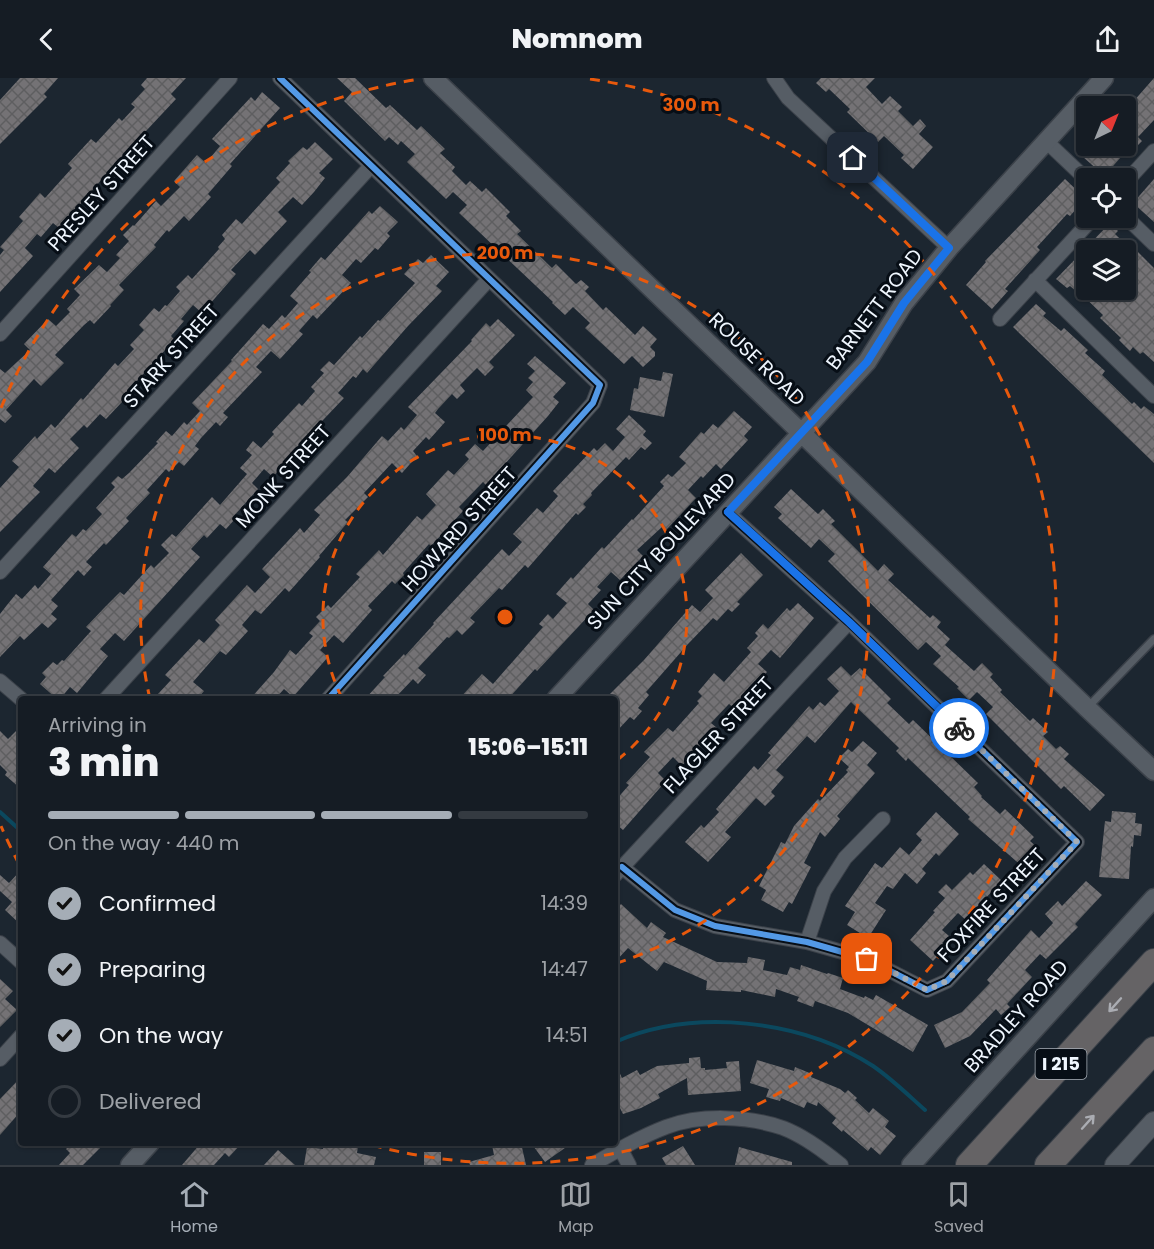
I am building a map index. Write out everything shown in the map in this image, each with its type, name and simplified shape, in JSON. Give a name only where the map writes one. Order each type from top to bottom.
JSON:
[{"type":"highway","name":"I 215","points":[[969,1165],[1154,962]]},
{"type":"highway","points":[[1048,1165],[1154,1050]]},
{"type":"main road","points":[[1115,1165],[1154,1122]]},
{"type":"street","name":"PRESLEY STREET","points":[[0,333],[230,78]]},
{"type":"street","name":"HOWARD STREET","points":[[280,78],[600,385],[593,403],[331,696]]},
{"type":"street","name":"ROUSE ROAD","points":[[434,78],[1154,771]]},
{"type":"street","points":[[774,78],[788,98],[949,248]]},
{"type":"street","name":"BARNETT ROAD","points":[[801,433],[867,362],[904,303],[949,248],[1104,78]]},
{"type":"street","points":[[1047,142],[1076,170]]},
{"type":"street","points":[[1136,171],[1154,151]]},
{"type":"street","name":"STARK STREET","points":[[0,572],[371,166]]},
{"type":"street","points":[[1136,227],[1154,244]]},
{"type":"street","points":[[1000,319],[1084,228]]},
{"type":"street","name":"MONK STREET","points":[[109,696],[489,279]]},
{"type":"street","points":[[1035,280],[1154,396]]},
{"type":"street","name":"SUN CITY BOULEVARD","points":[[559,696],[801,433]]},
{"type":"street","name":"FOXFIRE STREET","points":[[619,871],[675,910],[715,926],[807,942],[867,959],[927,990],[947,981],[1077,842],[849,622],[728,512]]},
{"type":"street","name":"FLAGLER STREET","points":[[619,871],[849,622]]},
{"type":"street","points":[[0,681],[18,696]]},
{"type":"street","points":[[807,942],[824,891],[845,858],[883,819]]},
{"type":"street","name":"BRADLEY ROAD","points":[[911,1165],[1154,898]]},
{"type":"street","points":[[0,943],[18,959]]},
{"type":"street","points":[[0,1059],[18,1039]]},
{"type":"street","points":[[592,1165],[620,1148],[667,1127],[706,1119],[747,1120],[784,1128],[824,1151],[841,1165]]},
{"type":"street","points":[[130,1165],[147,1146]]},
{"type":"street","points":[[620,1148],[629,1165]]},
{"type":"lane","points":[[1086,708],[1154,639]]},
{"type":"building","points":[[20,78],[58,78],[44,94],[47,97],[0,144],[0,100]]},
{"type":"building","points":[[147,78],[186,78],[171,94],[176,99],[59,228],[53,223],[41,237],[37,234],[25,248],[33,256],[0,292],[0,255],[4,250],[0,247],[23,221],[19,217],[40,193],[45,198],[72,168],[68,164],[91,139],[96,143],[119,118],[122,121],[135,107],[131,104],[145,89],[141,85]]},
{"type":"building","points":[[337,78],[355,78],[386,108],[390,105],[417,130],[421,126],[445,149],[440,153],[455,167],[452,171],[466,185],[470,181],[482,192],[486,188],[510,212],[506,216],[521,231],[517,234],[552,268],[556,264],[576,284],[581,280],[589,287],[585,291],[603,310],[606,307],[635,335],[643,326],[657,339],[650,347],[655,352],[655,356],[643,367],[632,356],[624,364],[585,328],[590,323],[573,307],[565,315],[459,213],[467,205],[453,192],[446,199],[407,162],[415,154],[401,141],[398,145],[389,137],[385,141],[344,101],[352,92]]},
{"type":"building","points":[[821,78],[875,78],[866,87],[882,104],[890,96],[902,107],[898,111],[913,126],[920,119],[926,126],[919,134],[933,147],[913,169],[901,158],[904,155],[884,136],[878,142],[847,112],[850,109],[829,89],[826,92],[816,83]]},
{"type":"building","points":[[1154,78],[1154,120],[1138,137],[1142,141],[1136,147],[1136,98]]},
{"type":"building","points":[[262,92],[280,108],[230,164],[232,166],[208,194],[211,197],[189,221],[184,216],[169,232],[167,230],[154,245],[156,247],[119,285],[124,290],[111,306],[94,324],[90,320],[84,325],[55,355],[64,363],[41,386],[34,379],[6,410],[12,416],[5,423],[0,419],[0,369],[5,373],[30,350],[24,344],[48,319],[56,326],[70,312],[67,309],[80,295],[74,289],[99,265],[107,272],[120,258],[116,255],[129,241],[123,235],[156,201],[161,206],[180,187],[174,181],[197,155],[206,163],[220,146],[212,139],[251,97],[255,101]]},
{"type":"building","points":[[315,142],[333,159],[319,173],[325,178],[314,192],[302,205],[293,197],[278,212],[287,221],[255,255],[250,250],[231,270],[236,274],[202,313],[193,305],[181,319],[184,321],[171,336],[177,342],[168,351],[166,349],[135,383],[138,385],[106,419],[100,414],[87,428],[84,425],[70,439],[79,448],[55,473],[49,468],[33,486],[40,492],[0,532],[0,488],[19,467],[12,461],[35,436],[37,439],[51,424],[55,428],[115,363],[118,366],[134,349],[130,345],[144,330],[139,325],[154,308],[159,312],[165,305],[167,306],[180,291],[176,287],[188,275],[192,279],[219,249],[218,247],[225,239],[222,235],[236,219],[242,224],[280,182],[276,178],[290,163],[288,161],[303,147],[307,150]]},
{"type":"building","points":[[1122,156],[1113,166],[1116,168],[1096,168],[1083,157]]},
{"type":"building","points":[[1065,179],[1076,189],[1076,209],[1070,216],[1067,214],[1037,247],[1040,250],[1005,289],[1008,291],[992,309],[966,285],[985,261]]},
{"type":"building","points":[[1154,179],[1154,222],[1136,206],[1136,200]]},
{"type":"building","points":[[380,206],[398,222],[387,233],[390,236],[378,250],[375,248],[361,263],[356,259],[342,275],[351,283],[317,319],[313,315],[299,331],[303,334],[280,359],[271,351],[256,367],[262,372],[223,413],[228,417],[220,426],[216,422],[201,438],[195,446],[199,449],[184,466],[179,462],[169,472],[166,469],[147,490],[150,493],[126,518],[129,521],[86,562],[92,567],[84,576],[78,570],[51,600],[58,606],[51,614],[57,619],[48,628],[42,623],[24,640],[20,636],[0,657],[0,614],[16,594],[22,599],[35,585],[38,589],[51,574],[43,567],[72,534],[76,537],[83,529],[86,531],[102,514],[96,508],[115,487],[111,483],[118,476],[122,479],[129,473],[158,443],[156,442],[166,431],[172,436],[184,422],[187,425],[200,411],[192,403],[263,324],[269,329],[282,315],[285,318],[298,303],[290,296],[311,272],[309,271],[321,257],[325,260],[369,211],[372,214]]},
{"type":"building","points":[[1105,228],[1115,228],[1118,231],[1115,234],[1121,240],[1094,240]]},
{"type":"building","points":[[1137,251],[1154,268],[1154,362],[1133,347],[1130,351],[1119,340],[1121,338],[1100,318],[1103,315],[1087,300],[1136,300]]},
{"type":"building","points":[[431,255],[449,272],[436,286],[442,291],[367,373],[363,369],[356,378],[353,376],[338,393],[344,398],[283,462],[285,463],[273,477],[264,469],[252,483],[258,489],[233,517],[235,519],[226,529],[220,524],[207,538],[204,535],[191,549],[200,557],[124,641],[115,633],[100,649],[108,656],[77,693],[70,687],[62,696],[54,696],[40,684],[46,677],[42,673],[53,662],[57,665],[62,660],[64,661],[91,631],[86,627],[106,606],[120,592],[124,595],[151,565],[154,568],[169,553],[161,545],[172,534],[176,537],[212,497],[220,505],[247,474],[240,468],[252,455],[246,450],[253,441],[261,448],[274,434],[272,432],[299,403],[302,406],[315,391],[311,387],[324,373],[320,370],[329,361],[334,365],[360,336],[362,338],[378,320],[380,321],[415,283],[404,274],[418,259],[423,263]]},
{"type":"building","points":[[1076,258],[1076,291],[1070,286],[1067,288],[1056,279]]},
{"type":"building","points":[[1036,304],[1046,313],[1043,316],[1061,331],[1064,328],[1088,350],[1085,353],[1105,371],[1102,375],[1132,404],[1134,402],[1141,409],[1144,406],[1154,414],[1154,463],[1013,327]]},
{"type":"building","points":[[498,319],[515,335],[489,362],[494,367],[485,376],[477,368],[460,385],[465,391],[457,399],[452,394],[438,409],[435,413],[445,422],[429,440],[426,437],[413,451],[417,456],[402,473],[392,463],[364,493],[368,497],[345,520],[348,522],[289,592],[285,588],[261,614],[255,610],[242,625],[248,631],[226,655],[220,651],[193,682],[204,691],[200,696],[191,694],[189,696],[160,696],[158,694],[171,680],[165,675],[199,639],[204,643],[220,625],[215,620],[247,585],[255,593],[270,577],[262,569],[300,528],[304,533],[320,515],[314,510],[347,477],[382,436],[388,441],[401,427],[404,430],[417,415],[408,407],[472,341],[486,323],[490,327]]},
{"type":"building","points":[[535,356],[566,383],[553,397],[559,402],[548,416],[486,485],[483,482],[459,507],[463,511],[431,546],[429,544],[403,573],[404,575],[395,584],[392,581],[368,606],[372,610],[343,643],[334,635],[320,650],[328,657],[294,696],[284,689],[278,696],[253,696],[290,650],[296,655],[313,636],[309,633],[320,621],[316,617],[328,605],[331,608],[360,577],[356,574],[379,550],[383,555],[417,516],[422,520],[436,505],[426,494],[448,470],[454,475],[469,459],[465,455],[475,444],[483,451],[533,397],[526,390],[533,382],[528,378],[535,371],[527,364]]},
{"type":"building","points":[[663,372],[673,374],[664,417],[630,410],[634,388],[638,389],[640,377],[661,381]]},
{"type":"building","points":[[734,411],[752,427],[744,436],[748,440],[721,469],[716,464],[688,490],[696,498],[666,530],[662,527],[637,550],[643,556],[620,580],[611,572],[597,587],[601,590],[588,604],[594,610],[537,671],[535,669],[511,696],[462,696],[482,674],[493,684],[543,627],[539,624],[548,614],[553,619],[567,603],[556,594],[602,547],[604,549],[633,520],[664,486],[660,482],[668,474],[672,477],[686,463],[679,457],[701,432],[704,434],[713,424],[718,428]]},
{"type":"building","points":[[629,415],[646,431],[643,435],[652,443],[645,450],[641,447],[629,460],[626,457],[591,493],[592,495],[583,504],[586,507],[578,515],[576,513],[528,568],[525,565],[502,590],[499,588],[470,618],[475,622],[462,635],[457,630],[449,638],[447,637],[418,668],[426,675],[418,684],[413,679],[397,696],[368,696],[385,677],[383,676],[404,654],[405,656],[502,549],[509,556],[522,542],[513,534],[537,508],[543,513],[558,496],[553,491],[594,448],[597,451],[605,443],[613,451],[625,437],[616,429]]},
{"type":"building","points":[[791,489],[818,514],[823,509],[835,521],[831,524],[878,571],[884,564],[894,574],[888,580],[930,618],[933,615],[941,622],[937,627],[950,639],[945,645],[974,671],[982,663],[993,674],[990,677],[1002,690],[1000,692],[1030,721],[1033,718],[1048,732],[1043,736],[1056,749],[1060,746],[1069,754],[1064,759],[1105,795],[1090,811],[1064,786],[1061,789],[986,714],[993,707],[977,692],[969,700],[957,688],[959,687],[933,664],[941,656],[926,642],[918,650],[828,561],[835,554],[819,539],[811,548],[778,518],[782,514],[774,507]]},
{"type":"building","points":[[741,553],[763,575],[737,602],[740,604],[732,612],[728,609],[717,621],[713,618],[688,644],[646,692],[649,695],[638,708],[642,711],[634,720],[630,717],[618,730],[618,696],[608,696],[644,660],[692,605],[700,612],[713,598],[705,590]]},
{"type":"building","points":[[798,603],[814,618],[780,658],[771,650],[758,664],[767,672],[734,708],[729,704],[711,723],[717,728],[682,766],[673,757],[658,773],[666,781],[623,830],[618,826],[618,798],[629,785],[626,783],[650,757],[644,752],[668,728],[673,732],[699,703],[697,701],[702,696],[698,692],[714,673],[724,682],[751,652],[747,648],[758,636],[755,633],[763,624],[768,629],[787,608],[790,611]]},
{"type":"building","points":[[841,666],[851,676],[860,668],[891,699],[887,703],[909,724],[913,720],[978,783],[974,787],[981,797],[1000,814],[1005,809],[1034,837],[1030,841],[1039,849],[1023,867],[968,819],[970,817],[908,758],[906,761],[896,751],[899,748],[851,702],[815,743],[807,736],[776,770],[784,777],[771,792],[775,796],[765,806],[756,798],[725,832],[731,837],[708,862],[685,842],[701,825],[704,828],[719,812],[716,809],[754,766],[758,770],[771,755],[768,753],[809,706],[813,710],[820,702],[825,706],[839,691],[827,679]]},
{"type":"building","points":[[18,729],[18,786],[5,775],[7,772],[0,765],[0,731],[8,739]]},
{"type":"building","points":[[863,741],[877,753],[867,765],[875,773],[837,816],[840,819],[825,837],[820,832],[804,863],[811,867],[792,904],[789,902],[783,912],[761,900],[766,890],[759,886],[781,842],[785,844],[794,826],[818,799],[820,801],[848,772],[846,770],[849,767],[839,758],[848,749],[852,752]]},
{"type":"building","points":[[1112,811],[1136,813],[1135,823],[1142,824],[1141,836],[1134,835],[1133,847],[1131,846],[1129,879],[1099,877],[1105,821],[1111,822]]},
{"type":"building","points":[[936,812],[959,834],[939,856],[936,853],[922,869],[926,873],[917,884],[905,873],[893,889],[887,886],[875,903],[886,910],[868,938],[847,925],[855,912],[845,906],[875,863],[882,868],[900,847],[909,855],[922,840],[916,834]]},
{"type":"building","points":[[984,864],[1002,881],[967,921],[958,913],[942,930],[949,936],[942,943],[946,947],[933,961],[910,940],[945,898],[938,892],[946,884],[952,890],[970,872],[973,875]]},
{"type":"building","points":[[18,873],[18,922],[5,910],[12,902],[0,891],[0,875],[9,883]]},
{"type":"building","points":[[1086,881],[1102,895],[1075,924],[1078,927],[1046,959],[1040,954],[1025,970],[1032,977],[1007,1004],[1010,1007],[1001,1015],[996,1009],[970,1036],[945,1048],[934,1025],[962,1012],[990,983],[987,980],[1031,930],[1039,938],[1053,923],[1045,914],[1058,901],[1062,906]]},
{"type":"building","points":[[621,904],[647,928],[651,922],[666,933],[663,937],[717,962],[747,963],[748,957],[765,960],[763,970],[787,975],[790,967],[800,970],[801,965],[828,973],[843,978],[840,989],[873,1000],[876,995],[928,1025],[913,1052],[848,1013],[815,1001],[813,1007],[797,1001],[799,997],[776,989],[775,997],[741,990],[741,992],[706,990],[707,981],[664,962],[657,971],[628,948],[618,959],[618,908]]},
{"type":"building","points":[[0,979],[13,991],[5,999],[17,1010],[0,1027]]},
{"type":"building","points":[[700,1057],[701,1068],[705,1070],[727,1068],[726,1062],[739,1061],[741,1091],[688,1095],[687,1078],[658,1094],[660,1098],[641,1108],[623,1114],[620,1108],[618,1109],[618,1069],[622,1078],[637,1070],[640,1075],[657,1066],[689,1063],[689,1058]]},
{"type":"building","points":[[757,1060],[794,1071],[795,1067],[845,1093],[848,1090],[869,1113],[873,1108],[889,1121],[885,1127],[896,1136],[880,1155],[871,1147],[868,1151],[843,1130],[842,1132],[832,1123],[836,1118],[818,1102],[817,1106],[807,1102],[804,1108],[781,1098],[780,1101],[766,1097],[769,1089],[750,1083]]},
{"type":"building","points":[[18,1080],[18,1114],[0,1135],[0,1099]]},
{"type":"building","points":[[69,1146],[102,1146],[83,1165],[59,1165],[70,1153],[66,1149]]},
{"type":"building","points":[[198,1146],[239,1146],[229,1157],[225,1153],[214,1165],[182,1165]]},
{"type":"building","points":[[323,1146],[358,1146],[357,1153],[376,1157],[374,1165],[304,1165],[307,1147],[323,1149]]},
{"type":"building","points":[[492,1146],[522,1146],[526,1165],[470,1165],[469,1162],[494,1155]]},
{"type":"building","points":[[533,1146],[568,1146],[545,1162]]},
{"type":"building","points":[[683,1146],[695,1165],[666,1165],[662,1158]]},
{"type":"building","points":[[739,1147],[792,1162],[792,1165],[735,1165]]},
{"type":"building","points":[[278,1150],[295,1165],[264,1165]]},
{"type":"building","points":[[424,1152],[441,1152],[441,1165],[424,1165]]},
{"type":"waterway","points":[[0,812],[18,828]]},
{"type":"waterway","points":[[618,1041],[646,1031],[712,1022],[781,1029],[844,1050],[873,1066],[925,1110]]},
{"type":"cycle path","points":[[280,78],[600,385],[593,403],[331,696]]},
{"type":"cycle path","points":[[622,867],[675,910],[715,926],[807,942],[867,959],[927,990],[947,981],[1077,842],[849,622],[727,512]]},
{"type":"way so far","points":[[867,959],[927,990],[947,981],[1077,842],[959,728]]},
{"type":"route","points":[[853,158],[949,248],[904,303],[867,362],[728,512],[849,622],[959,728]]}]
